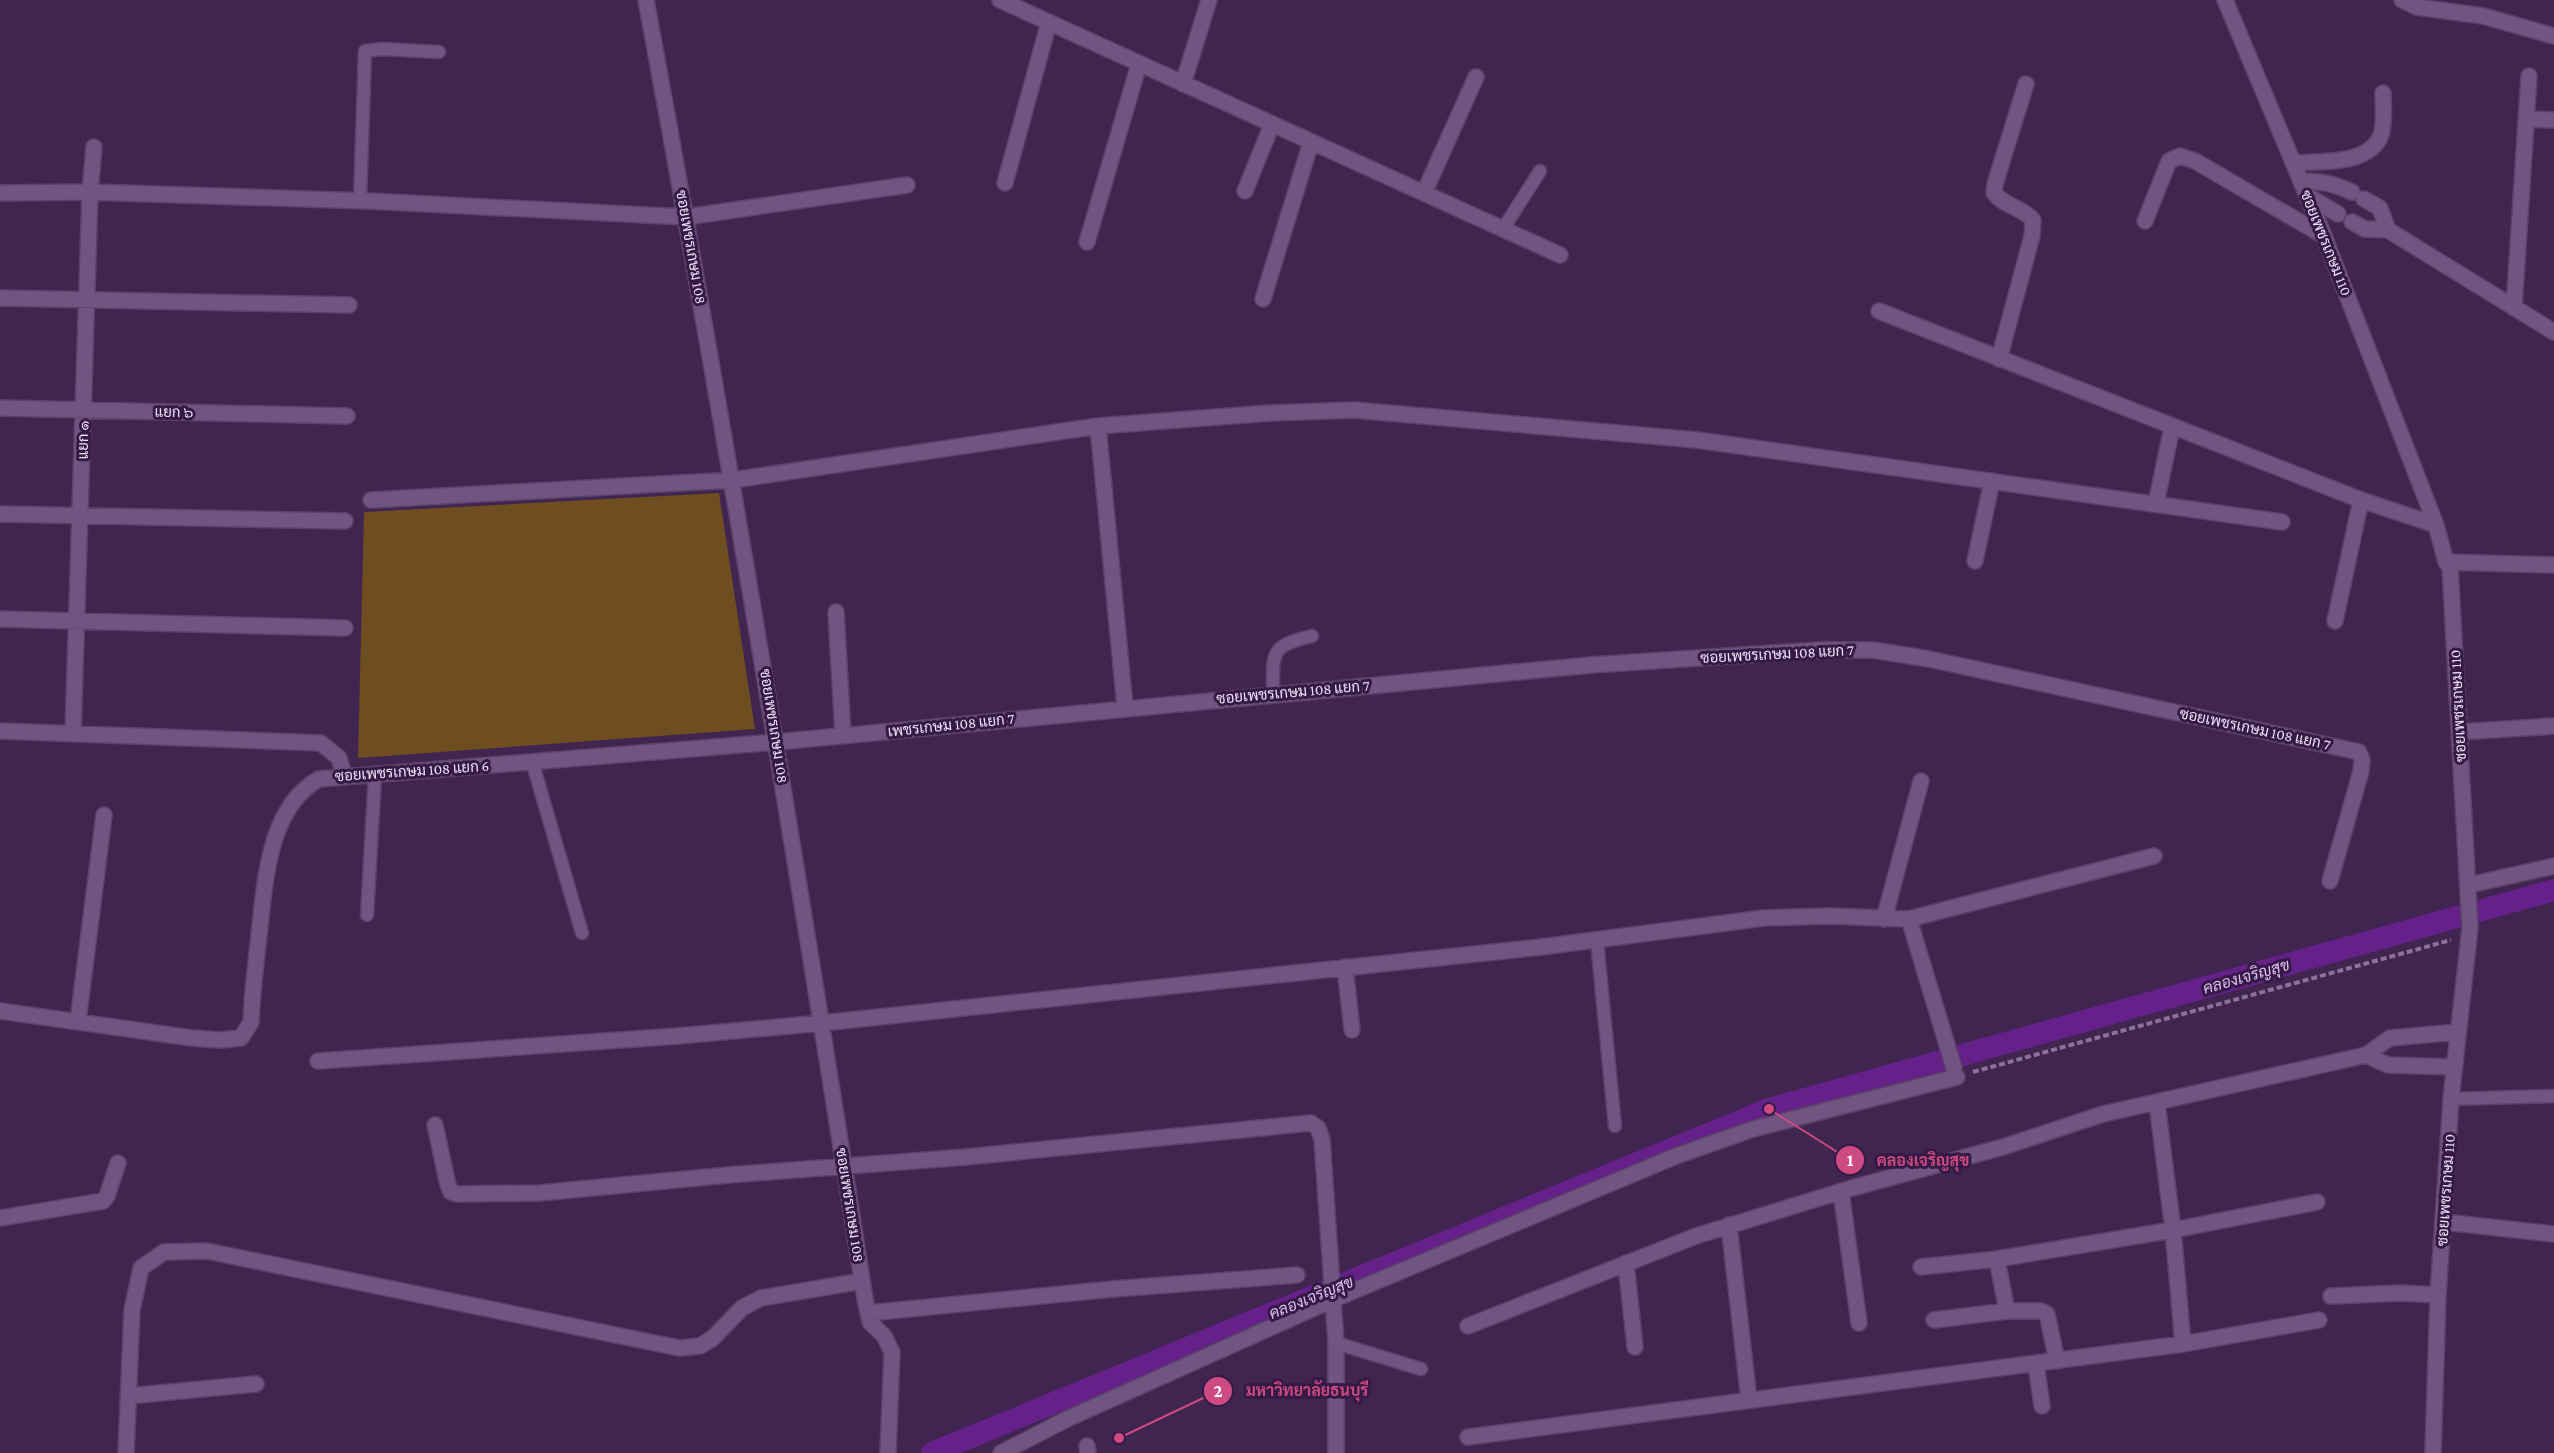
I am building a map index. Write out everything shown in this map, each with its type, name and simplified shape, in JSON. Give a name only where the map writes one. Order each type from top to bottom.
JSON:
[{"type":"street","name":"ซอยเพชรเกษม 108","points":[[646,0],[733,480],[862,1281],[870,1322],[884,1336],[892,1352],[888,1450]]},
{"type":"street","points":[[1000,0],[1560,255]]},
{"type":"street","points":[[1183,84],[1209,0]]},
{"type":"street","name":"ซอยเพชรเกษม 110","points":[[2224,0],[2324,236],[2436,525],[2446,562],[2450,567],[2470,932],[2451,1099],[2438,1295],[2433,1453]]},
{"type":"street","points":[[2402,0],[2417,7],[2483,16],[2554,36]]},
{"type":"street","points":[[1005,183],[1049,22]]},
{"type":"street","points":[[1087,242],[1139,63]]},
{"type":"street","points":[[2514,308],[2529,76]]},
{"type":"street","points":[[1424,193],[1476,77]]},
{"type":"street","points":[[1999,359],[2032,236],[2033,220],[2025,211],[2000,201],[1994,193],[2026,84]]},
{"type":"street","points":[[2293,162],[2352,158],[2378,142],[2382,132],[2383,93]]},
{"type":"street","points":[[2528,119],[2554,120]]},
{"type":"street","points":[[1245,191],[1272,124]]},
{"type":"street","points":[[1263,299],[1311,142]]},
{"type":"street","name":"แยก ๑","points":[[73,733],[90,192],[94,147]]},
{"type":"street","points":[[2145,221],[2169,161],[2180,156],[2195,161],[2324,236]]},
{"type":"street","points":[[2338,214],[2304,189],[2318,180],[2358,196],[2380,208],[2388,230]]},
{"type":"street","points":[[0,193],[90,192],[360,200],[686,218],[907,185]]},
{"type":"street","points":[[2352,222],[2365,230],[2388,230],[2554,332]]},
{"type":"street","points":[[0,298],[349,305]]},
{"type":"street","points":[[1879,311],[2361,500],[2436,525]]},
{"type":"street","name":"แยก ๖","points":[[0,408],[347,416]]},
{"type":"street","points":[[371,500],[733,480],[1098,426],[1270,412],[1354,410],[1697,440],[2282,522]]},
{"type":"street","points":[[1098,426],[1125,707]]},
{"type":"street","points":[[2156,504],[2172,427]]},
{"type":"street","points":[[1975,561],[1992,481]]},
{"type":"street","points":[[2335,621],[2361,500]]},
{"type":"street","points":[[0,514],[345,521]]},
{"type":"street","points":[[2446,562],[2554,565]]},
{"type":"street","points":[[836,612],[843,735]]},
{"type":"street","points":[[0,619],[345,628]]},
{"type":"street","name":"ซอยเพชรเกษม 108 แยก 7","points":[[1125,707],[1591,665],[1767,652],[1873,650],[1929,659],[2359,752],[2362,760],[2361,771],[2330,881]]},
{"type":"street","name":"เพชรเกษม 108 แยก 7","points":[[777,742],[1125,707]]},
{"type":"street","points":[[2459,732],[2554,726]]},
{"type":"street","points":[[0,731],[321,743],[339,758],[344,775]]},
{"type":"street","name":"ซอยเพชรเกษม 108 แยก 6","points":[[0,1011],[192,1038],[220,1040],[241,1038],[251,1022],[267,864],[289,807],[305,787],[319,779],[344,775],[777,742]]},
{"type":"street","points":[[1884,919],[1921,781]]},
{"type":"street","points":[[78,1021],[104,815]]},
{"type":"street","points":[[318,1061],[678,1036],[822,1023],[1597,941],[1764,918],[1830,916],[1909,919],[2154,856]]},
{"type":"street","points":[[2469,892],[2554,866]]},
{"type":"street","points":[[1001,1453],[1068,1419],[1332,1296],[1677,1156],[1753,1129],[1955,1073],[1909,919]]},
{"type":"street","points":[[1345,968],[1352,1030]]},
{"type":"street","points":[[1468,1326],[1696,1236],[1841,1191],[2004,1147],[2103,1114],[2366,1055],[2390,1038],[2458,1032]]},
{"type":"street","points":[[2366,1055],[2388,1065],[2454,1067]]},
{"type":"street","points":[[2157,1103],[2173,1230],[2183,1344]]},
{"type":"street","points":[[435,1125],[448,1185],[451,1192],[458,1194],[539,1193],[978,1156],[1311,1123],[1318,1128],[1322,1139],[1332,1257],[1332,1296],[1336,1343],[1336,1453]]},
{"type":"street","points":[[0,1218],[103,1201],[107,1196],[118,1163]]},
{"type":"street","points":[[1841,1191],[1859,1323]]},
{"type":"street","points":[[1921,1267],[1997,1259],[2173,1230],[2318,1202]]},
{"type":"street","points":[[2444,1222],[2554,1234]]},
{"type":"street","points":[[1729,1225],[1749,1400]]},
{"type":"street","points":[[126,1453],[132,1310],[141,1268],[164,1252],[207,1251],[679,1348],[700,1346],[713,1338],[742,1308],[761,1298],[862,1281]]},
{"type":"street","points":[[1997,1259],[2007,1311]]},
{"type":"street","points":[[1626,1263],[1635,1347]]},
{"type":"street","points":[[868,1313],[1113,1288],[1297,1275]]},
{"type":"street","points":[[2331,1296],[2401,1293],[2438,1295]]},
{"type":"street","points":[[1934,1320],[2007,1311],[2041,1311],[2047,1314],[2057,1361]]},
{"type":"street","points":[[1468,1437],[2183,1344],[2319,1320]]},
{"type":"street","points":[[2036,1364],[2042,1406]]},
{"type":"street","points":[[128,1396],[256,1384]]},
{"type":"lane","points":[[360,200],[365,51],[382,49],[439,52]]},
{"type":"lane","points":[[1503,229],[1540,171]]},
{"type":"lane","points":[[1273,694],[1274,658],[1280,647],[1288,641],[1312,636]]},
{"type":"lane","points":[[532,762],[582,933]]},
{"type":"lane","points":[[367,915],[375,774]]},
{"type":"lane","points":[[1597,941],[1615,1126]]},
{"type":"lane","points":[[2451,1099],[2554,1096]]},
{"type":"lane","points":[[1336,1343],[1421,1369]]},
{"type":"path","points":[[1955,1073],[2470,932]]},
{"type":"shaded area","points":[[719,493],[755,729],[358,758],[364,512]]},
{"type":"waterway","name":"คลองเจริญสุข","points":[[932,1453],[1769,1109],[2554,890]]},
{"type":"place","name":"คลองเจริญสุข","points":[[1769,1109]]},
{"type":"place","name":"มหาวิทยาลัยธนบุรี","points":[[1119,1438]]}]
